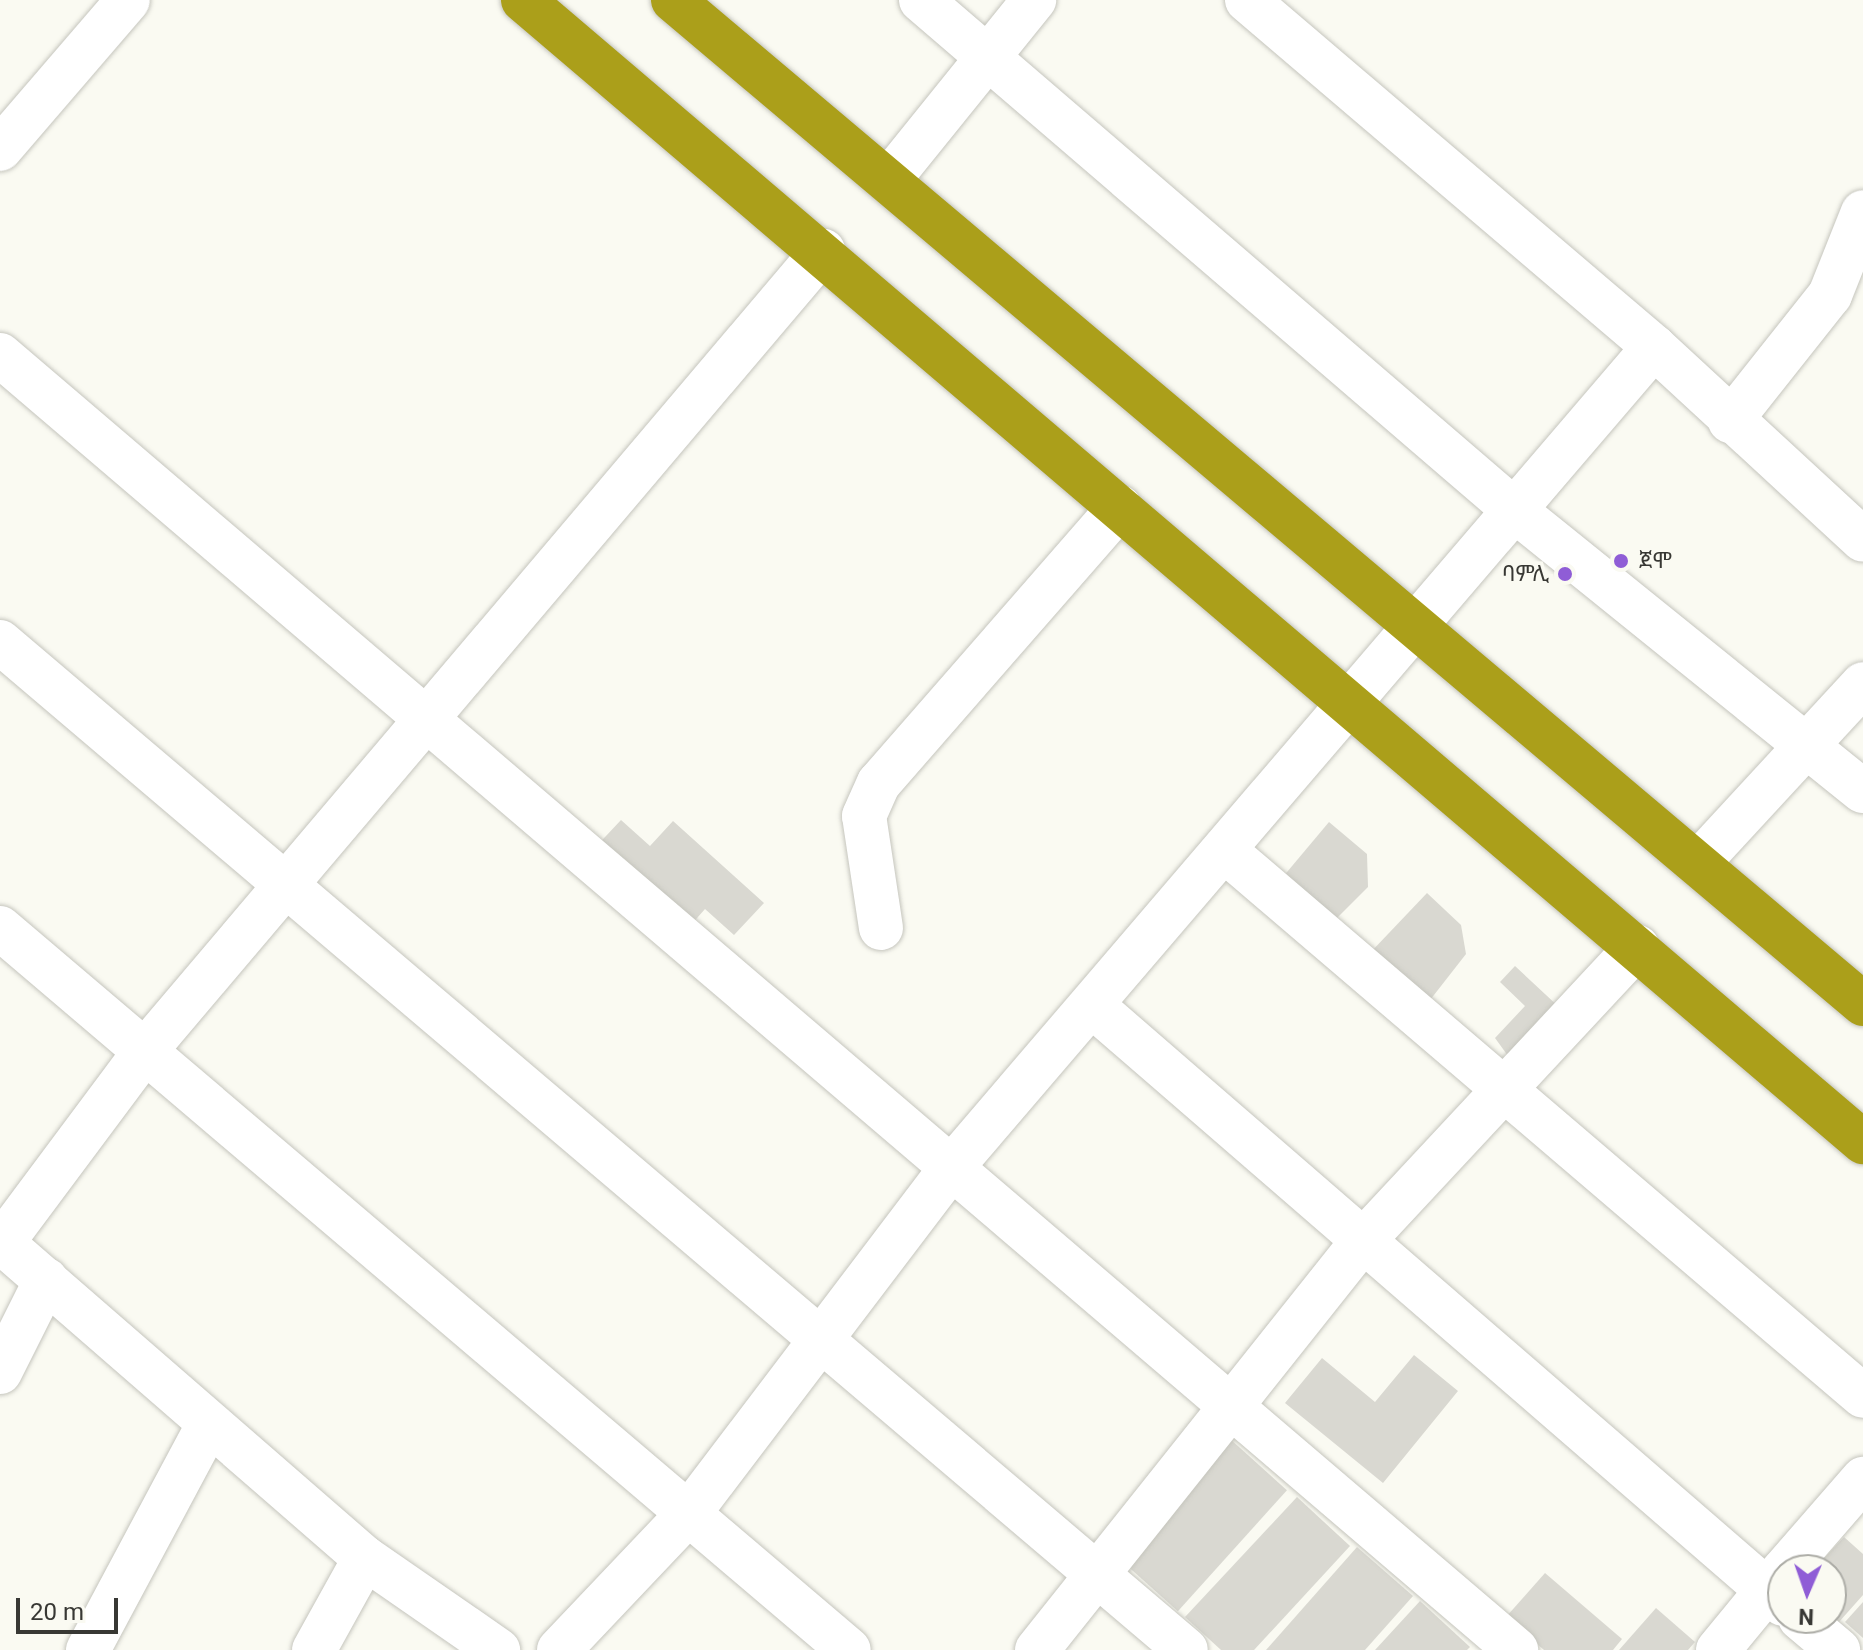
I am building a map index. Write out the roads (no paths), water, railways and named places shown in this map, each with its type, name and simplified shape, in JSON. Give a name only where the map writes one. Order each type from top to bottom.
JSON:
[{"type":"highway","points":[[523,0],[823,251],[1347,704],[1637,947],[1863,1142]]},
{"type":"highway","points":[[673,0],[1699,862],[1863,1004]]},
{"type":"street","points":[[0,149],[128,0]]},
{"type":"street","points":[[921,0],[1513,509],[1863,791]]},
{"type":"street","points":[[888,181],[985,54],[1034,0]]},
{"type":"street","points":[[1247,0],[1654,347],[1730,421],[1863,540]]},
{"type":"street","points":[[1730,421],[1830,295],[1863,212]]},
{"type":"street","points":[[498,1650],[365,1558],[207,1427],[1,1242],[145,1051],[823,251]]},
{"type":"street","points":[[559,1650],[690,1512],[819,1337],[951,1168],[1095,1008],[1347,704],[1418,628],[1513,509],[1654,347]]},
{"type":"street","points":[[0,355],[423,722],[1232,1405],[1516,1650]]},
{"type":"street","points":[[881,928],[864,816],[879,783],[1120,507]]},
{"type":"street","points":[[0,642],[1186,1650]]},
{"type":"street","points":[[1699,862],[1805,742],[1863,684]]},
{"type":"street","points":[[1224,850],[1510,1088],[1863,1396]]},
{"type":"street","points":[[0,928],[849,1650]]},
{"type":"street","points":[[1037,1650],[1100,1576],[1361,1243],[1510,1088],[1637,947]]},
{"type":"street","points":[[1095,1008],[1361,1243],[1767,1574]]},
{"type":"street","points":[[0,1372],[46,1280]]},
{"type":"street","points":[[88,1650],[207,1427]]},
{"type":"street","points":[[1803,1554],[1863,1479]]},
{"type":"street","points":[[314,1650],[365,1558]]},
{"type":"street","points":[[1718,1650],[1767,1597]]},
{"type":"street","points":[[1819,1634],[1838,1650]]},
{"type":"place","name":"ጀሞ","points":[[1621,561]]},
{"type":"place","name":"ባምሊ","points":[[1565,574]]}]
